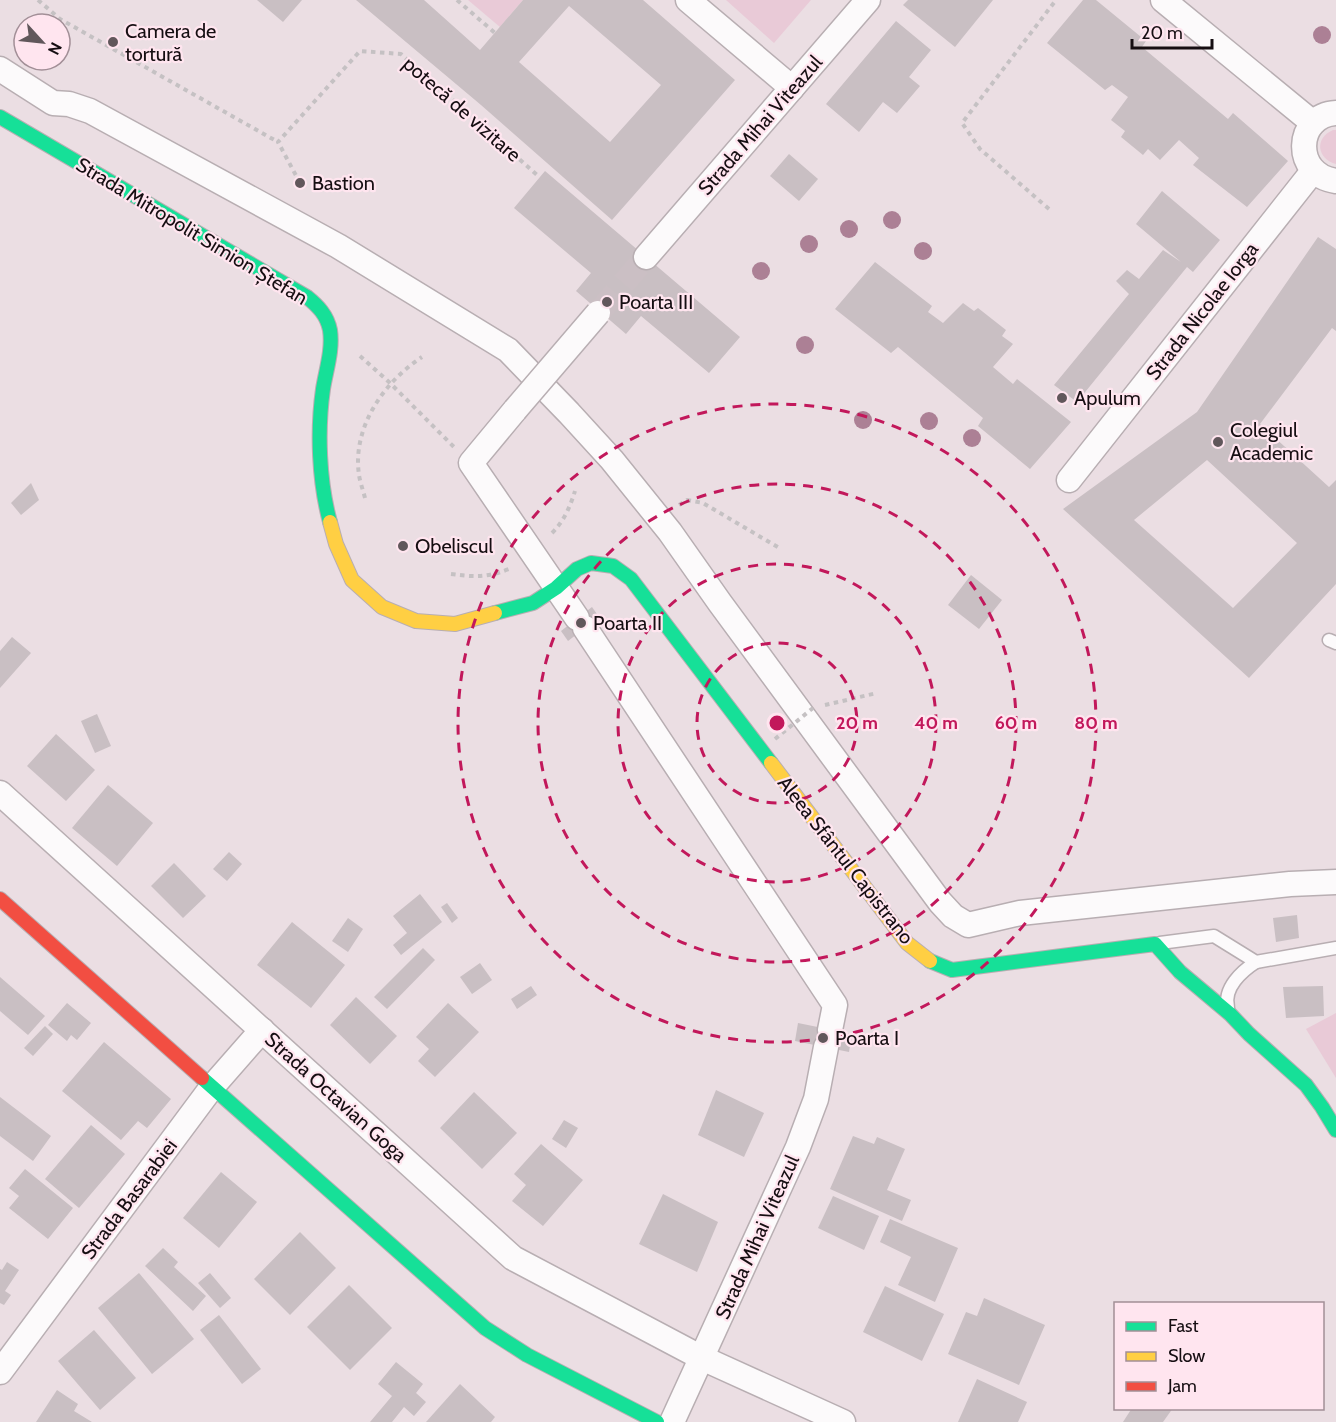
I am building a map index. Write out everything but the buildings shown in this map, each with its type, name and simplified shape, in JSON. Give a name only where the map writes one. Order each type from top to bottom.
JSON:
[{"type":"street","points":[[688,0],[792,88]]},
{"type":"street","name":"Strada Mihai Viteazul","points":[[649,253],[868,0]]},
{"type":"street","points":[[1163,0],[1313,123]]},
{"type":"street","points":[[0,69],[53,103],[69,104],[90,111],[338,246],[508,350],[612,460],[658,517],[946,909],[968,925],[1020,913],[1290,884],[1336,882]]},
{"type":"street","points":[[1336,113],[1321,117],[1313,123],[1304,142],[1307,162],[1313,171],[1323,178],[1336,181]]},
{"type":"street","name":"Strada Mitropolit Simion Ștefan","points":[[0,117],[307,297],[321,309],[330,330]]},
{"type":"street","name":"Strada Nicolae Iorga","points":[[1068,480],[1313,171]]},
{"type":"street","points":[[471,463],[599,312]]},
{"type":"street","points":[[330,330],[331,347],[319,428],[324,501],[336,544],[352,580],[382,607],[416,621],[455,624],[533,603],[556,588]]},
{"type":"street","name":"Strada Mihai Viteazul","points":[[471,463],[581,623],[835,1005],[816,1099],[798,1147],[672,1422]]},
{"type":"street","name":"Aleea Sfântul Capistrano","points":[[556,588],[577,569],[591,563],[612,566],[632,579],[907,943],[933,963],[952,970],[1155,944]]},
{"type":"street","name":"Strada Octavian Goga","points":[[0,793],[513,1258],[702,1358],[843,1422]]},
{"type":"street","points":[[0,899],[485,1328],[526,1355],[657,1422]]},
{"type":"street","points":[[1155,944],[1180,972],[1230,1014],[1306,1085],[1336,1130]]},
{"type":"street","name":"Strada Basarabiei","points":[[0,1372],[213,1086],[262,1030]]},
{"type":"lane","name":"Aleea Sfântul Capistrano","points":[[1155,944],[1214,936],[1256,962]]},
{"type":"lane","points":[[1230,1014],[1226,1003],[1230,989],[1241,972],[1256,962],[1336,948]]},
{"type":"path","points":[[38,0],[60,20],[278,142],[300,183]]},
{"type":"path","points":[[457,0],[495,33]]},
{"type":"path","points":[[1049,209],[980,149],[962,123],[1056,0]]},
{"type":"path","name":"potecă de vizitare","points":[[278,142],[360,51],[401,54],[537,175]]},
{"type":"path","points":[[330,330],[390,383],[471,463]]},
{"type":"path","points":[[365,498],[359,476],[358,455],[363,430],[373,408],[390,383],[408,366],[422,357]]},
{"type":"path","points":[[552,533],[568,511],[576,491]]},
{"type":"path","points":[[658,517],[687,500],[704,503],[780,549]]},
{"type":"path","points":[[451,574],[492,576],[509,569]]},
{"type":"path","points":[[775,740],[813,708],[877,693]]},
{"type":"shaded area","points":[[468,0],[523,0],[500,27]]},
{"type":"shaded area","points":[[726,0],[811,0],[774,43]]},
{"type":"shaded area","points":[[1336,130],[1336,164],[1325,158],[1320,148],[1323,138]]},
{"type":"shaded area","points":[[1336,1013],[1336,1078],[1306,1029]]},
{"type":"tunnel","points":[[600,311],[646,257]]},
{"type":"traffic: fast","points":[[0,117],[307,297],[322,311],[329,325],[331,337],[321,405],[320,439],[323,490],[330,522]]},
{"type":"traffic: fast","points":[[495,613],[533,603],[556,588],[577,569],[591,563],[613,566],[631,579],[771,763]]},
{"type":"traffic: fast","points":[[930,961],[952,970],[1155,944],[1180,972],[1230,1014],[1306,1085],[1336,1130]]},
{"type":"traffic: fast","points":[[202,1078],[485,1328],[527,1355],[657,1422]]},
{"type":"traffic: slow","points":[[330,522],[336,544],[352,580],[382,607],[416,621],[455,624],[495,613]]},
{"type":"traffic: slow","points":[[771,763],[907,943],[930,961]]},
{"type":"traffic: jam","points":[[0,899],[202,1078]]},
{"type":"place","name":"Camera de tortură","points":[[113,42]]},
{"type":"place","name":"Bastion","points":[[300,183]]},
{"type":"place","name":"Poarta III","points":[[607,302]]},
{"type":"place","name":"Apulum","points":[[1062,398]]},
{"type":"place","name":"Colegiul Academic","points":[[1218,442]]},
{"type":"place","name":"Obeliscul","points":[[403,546]]},
{"type":"place","name":"Poarta II","points":[[581,623]]},
{"type":"place","name":"Poarta I","points":[[823,1038]]}]
